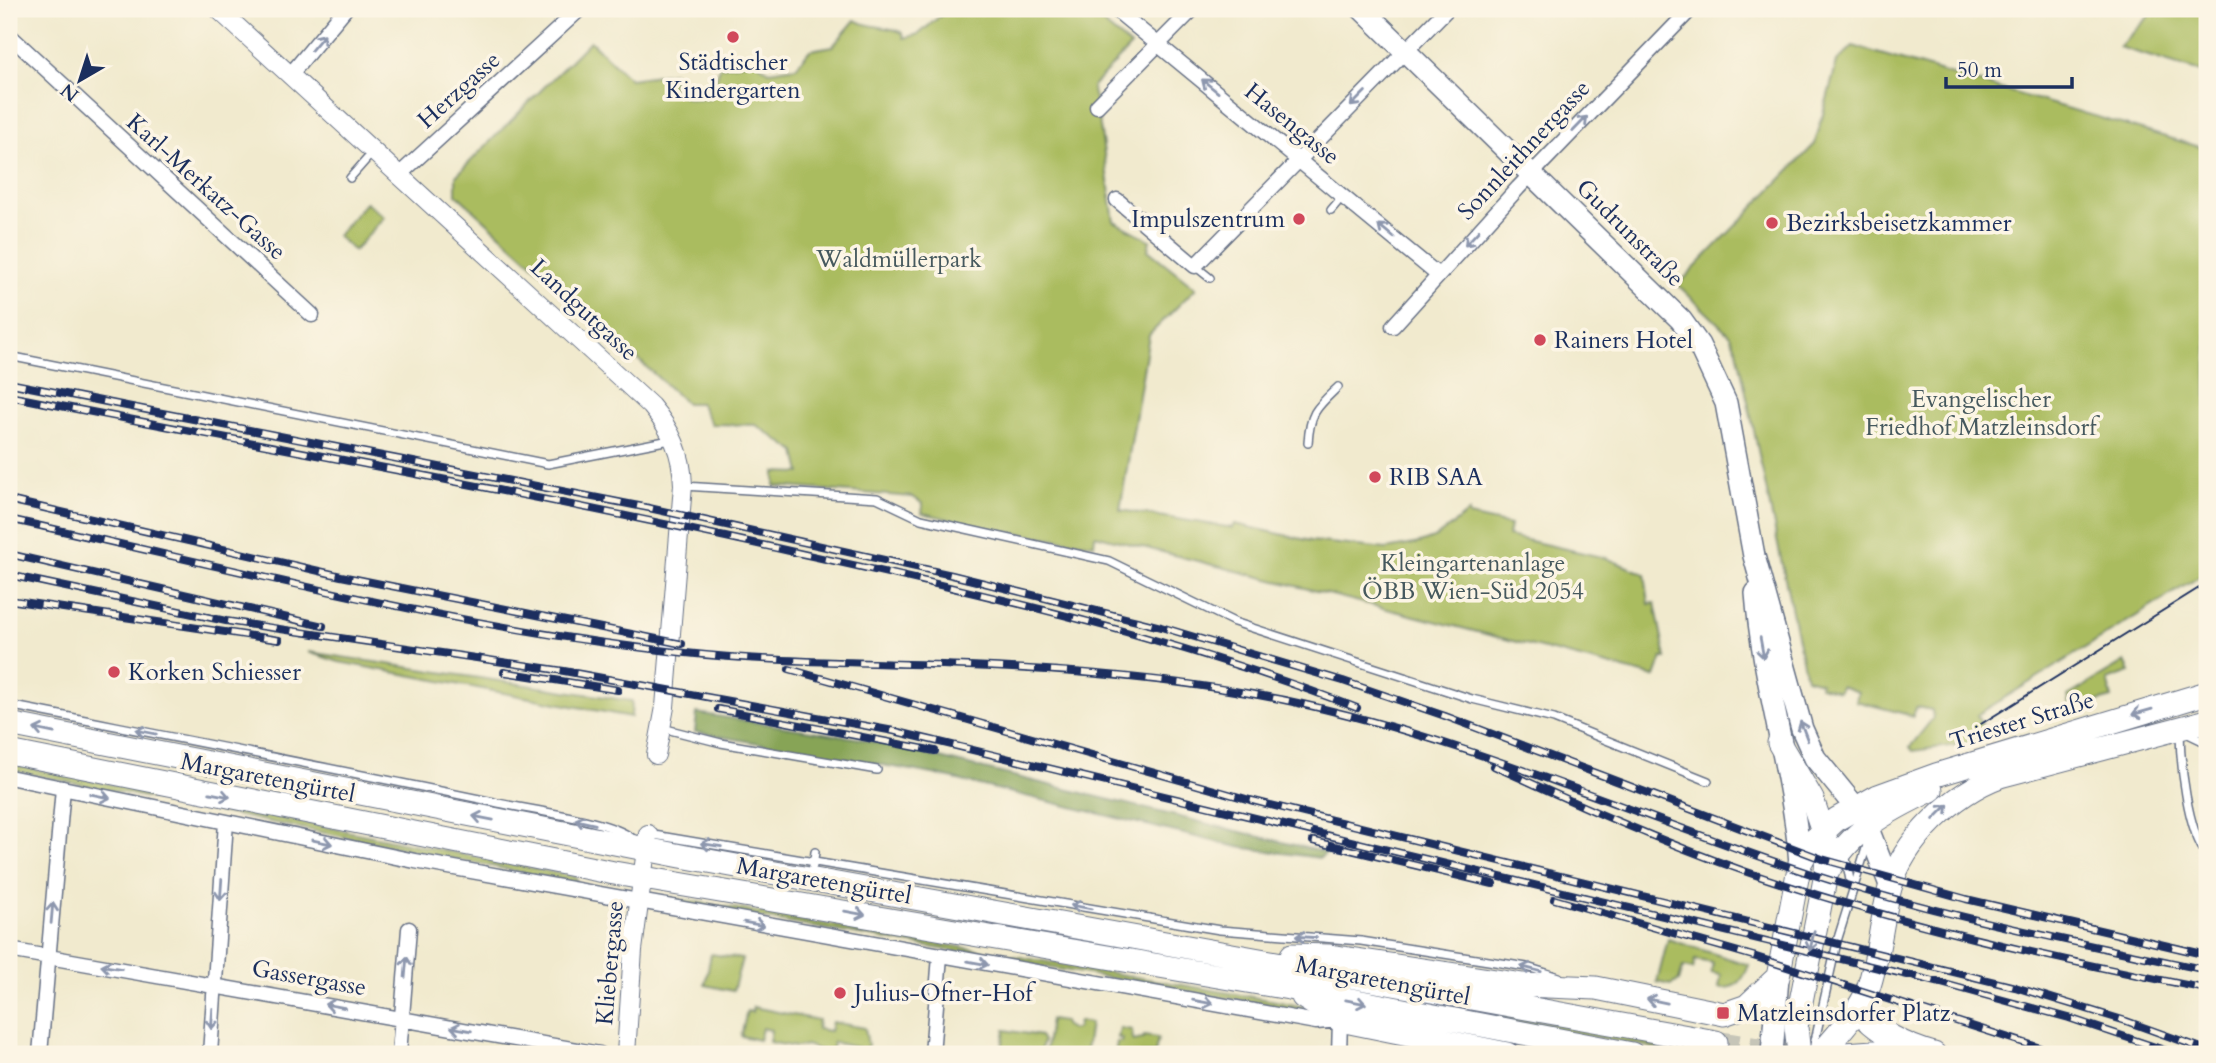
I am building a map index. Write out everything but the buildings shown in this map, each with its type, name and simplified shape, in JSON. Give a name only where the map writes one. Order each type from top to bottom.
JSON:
[{"type":"main road","name":"Gudrunstraße","points":[[1362,9],[1681,320],[1699,345],[1726,403],[1754,556],[1802,729],[1815,758],[1864,821]]},
{"type":"main road","name":"Gudrunstraße","points":[[1754,556],[1759,628],[1794,810],[1800,863]]},
{"type":"main road","name":"Triester Straße","points":[[1864,821],[1878,796],[2020,748],[2207,693]]},
{"type":"main road","name":"Triester Straße","points":[[1895,876],[1942,810],[1976,786],[2073,755],[2207,721]]},
{"type":"main road","name":"Margaretengürtel","points":[[9,724],[812,871],[1219,953],[1716,1042]]},
{"type":"main road","points":[[1779,743],[1827,827],[1826,874],[1800,1004],[1796,1037],[1799,1054]]},
{"type":"main road","name":"Margaretengürtel","points":[[9,752],[643,877],[1289,988],[1632,1054]]},
{"type":"main road","points":[[1772,1054],[1778,977],[1800,863],[1827,827],[1864,821]]},
{"type":"main road","points":[[1826,874],[1864,821]]},
{"type":"main road","points":[[1821,1054],[1858,1008],[1868,989],[1895,876],[1864,821]]},
{"type":"main road","points":[[1219,953],[1330,956],[1523,985],[1596,988],[1724,1014],[1747,1006],[1778,977]]},
{"type":"main road","points":[[1289,988],[1340,1020],[1507,1054]]},
{"type":"main road","points":[[1858,1008],[1872,1024],[1925,1052]]},
{"type":"main road","points":[[1845,1054],[1863,1051],[1925,1052]]},
{"type":"street","name":"Landgutgasse","points":[[218,9],[652,406],[674,439],[683,466],[683,485],[661,728],[656,755]]},
{"type":"street","points":[[290,75],[345,9]]},
{"type":"street","name":"Herzgasse","points":[[399,175],[580,9]]},
{"type":"street","name":"Hasengasse","points":[[1115,9],[1438,275]]},
{"type":"street","points":[[1097,106],[1193,9]]},
{"type":"street","points":[[1117,200],[1195,266],[1447,9]]},
{"type":"street","name":"Sonnleithnergasse","points":[[1392,326],[1533,173],[1691,9]]},
{"type":"street","name":"Karl-Merkatz-Gasse","points":[[9,36],[312,315]]},
{"type":"street","name":"Margaretengürtel","points":[[9,777],[639,903],[1316,1022],[1340,1020]]},
{"type":"street","points":[[40,1054],[63,788]]},
{"type":"street","points":[[210,1054],[226,822]]},
{"type":"street","points":[[643,877],[647,842]]},
{"type":"street","name":"Kliebergasse","points":[[626,1054],[632,950],[643,877]]},
{"type":"street","points":[[399,1054],[409,929]]},
{"type":"street","name":"Gassergasse","points":[[9,950],[215,984],[600,1054]]},
{"type":"street","points":[[932,1054],[940,956]]},
{"type":"street","points":[[1339,1054],[1340,1020]]},
{"type":"lane","points":[[350,178],[373,151]]},
{"type":"lane","points":[[1331,210],[1343,195]]},
{"type":"lane","points":[[1195,266],[1210,278]]},
{"type":"lane","points":[[9,356],[548,464],[674,439]]},
{"type":"lane","points":[[1308,443],[1309,419],[1315,408],[1338,387]]},
{"type":"lane","points":[[683,485],[877,498],[921,519],[1109,561],[1245,626],[1472,699],[1554,719],[1707,781]]},
{"type":"lane","name":"Margaretengürtel","points":[[9,705],[580,821],[623,831],[647,842]]},
{"type":"lane","points":[[661,728],[721,743],[877,770]]},
{"type":"lane","points":[[2207,743],[2180,730],[2180,767],[2199,839],[2207,855]]},
{"type":"lane","points":[[2207,774],[2207,792]]},
{"type":"lane","points":[[1812,1054],[1851,890],[1865,853],[1864,821]]},
{"type":"lane","points":[[1827,827],[1843,848],[1849,864],[1851,890]]},
{"type":"lane","points":[[812,871],[815,852]]},
{"type":"lane","name":"Margaretengürtel","points":[[812,871],[1220,930],[1361,941],[1527,967],[1596,988]]},
{"type":"green space","name":"Waldmüllerpark","points":[[948,9],[1085,9],[1131,46],[1092,87],[1114,221],[1150,240],[1148,250],[1196,288],[1149,335],[1120,510],[1233,528],[1235,524],[1311,541],[1386,549],[1420,543],[1436,537],[1469,512],[1469,516],[1510,525],[1508,536],[1606,558],[1645,574],[1649,604],[1655,603],[1666,658],[1662,658],[1655,677],[1095,535],[1094,544],[1013,533],[922,513],[923,504],[913,497],[775,486],[775,472],[801,473],[796,452],[756,425],[711,424],[700,403],[686,403],[456,194],[456,176],[590,41],[630,79],[673,73],[672,90],[688,98],[710,99],[720,67],[755,61],[769,71],[796,67],[810,50],[833,46],[855,20],[903,33],[904,38],[919,34]]},
{"type":"green space","points":[[2156,9],[2207,9],[2207,74],[2119,47]]},
{"type":"green space","name":"Evangelischer Friedhof Matzleinsdorf","points":[[1853,46],[2207,149],[2207,572],[1977,715],[1989,736],[1980,742],[1913,751],[1910,747],[1933,718],[1932,710],[1916,707],[1913,716],[1856,701],[1858,692],[1841,686],[1839,691],[1820,686],[1821,682],[1806,678],[1737,350],[1730,335],[1678,285],[1815,144],[1837,62]]},
{"type":"green space","points":[[366,202],[384,217],[354,251],[337,236]]},
{"type":"green space","points":[[308,652],[632,701],[631,717],[339,662]]},
{"type":"green space","points":[[2125,662],[2130,672],[2107,680],[2112,698],[2071,709],[2068,696]]},
{"type":"green space","points":[[697,713],[862,739],[1327,853],[1320,858],[1238,847],[933,774],[695,732]]},
{"type":"green space","points":[[9,764],[576,877],[576,883],[9,770]]},
{"type":"green space","points":[[669,897],[1275,1001],[1301,1006],[1319,1017],[1272,1010],[1268,1005],[668,902]]},
{"type":"green space","points":[[1668,939],[1749,965],[1742,980],[1730,987],[1719,988],[1721,975],[1711,973],[1713,963],[1695,960],[1693,969],[1683,967],[1679,981],[1670,985],[1657,982]]},
{"type":"green space","points":[[711,954],[742,959],[733,991],[705,985]]},
{"type":"green space","points":[[1367,990],[1712,1051],[1712,1054],[1687,1054],[1366,995]]},
{"type":"green space","points":[[753,1007],[818,1020],[817,1029],[830,1031],[832,1022],[865,1028],[868,1046],[863,1049],[833,1042],[831,1054],[806,1045],[796,1047],[769,1042],[771,1030],[762,1028],[759,1040],[741,1036],[747,1011],[752,1012]]},
{"type":"green space","points":[[1050,1020],[1064,1022],[1064,1025],[1072,1030],[1077,1028],[1078,1021],[1090,1023],[1086,1050],[1108,1054],[1045,1053]]},
{"type":"green space","points":[[1120,1028],[1132,1030],[1133,1041],[1143,1039],[1144,1036],[1158,1038],[1155,1054],[1115,1054],[1117,1042],[1121,1042],[1122,1038],[1118,1038]]},
{"type":"green space","points":[[1005,1030],[1040,1036],[1043,1041],[1040,1054],[1001,1054]]},
{"type":"tunnel","points":[[1716,1042],[1789,1054]]},
{"type":"tram line","points":[[1981,724],[2207,583]]},
{"type":"railway","points":[[9,383],[649,508],[952,575],[1161,627],[1343,681],[1445,716],[1822,859],[1966,899],[2207,955]]},
{"type":"railway","points":[[9,396],[598,510],[937,584],[1149,639],[1219,660],[1357,708]]},
{"type":"railway","points":[[9,500],[341,576],[682,644]]},
{"type":"railway","points":[[9,519],[431,613],[601,642],[757,659],[1088,673],[1206,686],[1284,700],[1352,716],[1485,756],[1745,851],[1860,889],[2008,927],[2207,970]]},
{"type":"railway","points":[[9,554],[323,626]]},
{"type":"railway","points":[[9,575],[226,621],[564,671],[894,731],[1941,983],[2069,1018],[2176,1054]]},
{"type":"railway","points":[[9,600],[279,640]]},
{"type":"railway","points":[[789,669],[1250,800],[2015,987],[2126,1021],[2207,1050]]},
{"type":"railway","points":[[504,672],[618,690]]},
{"type":"railway","points":[[718,709],[935,751]]},
{"type":"railway","points":[[1494,766],[1681,847],[1801,890],[1974,938],[2207,989]]},
{"type":"railway","points":[[1313,841],[1493,884]]},
{"type":"railway","points":[[1554,899],[1753,956],[2059,1054]]},
{"type":"place","name":"Städtischer Kindergarten","points":[[733,37]]},
{"type":"place","name":"Impulszentrum","points":[[1299,219]]},
{"type":"place","name":"Bezirksbeisetzkammer","points":[[1772,223]]},
{"type":"place","name":"Rainers Hotel","points":[[1540,340]]},
{"type":"place","name":"RIB SAA","points":[[1375,477]]},
{"type":"place","name":"Korken Schiesser","points":[[114,672]]},
{"type":"place","name":"Julius-Ofner-Hof","points":[[840,993]]},
{"type":"place","name":"Matzleinsdorfer Platz","points":[[1723,1013]]},
{"type":"park label","name":"Kleingartenanlage ÖBB Wien-Süd 2054","points":[[1473,577]]}]
